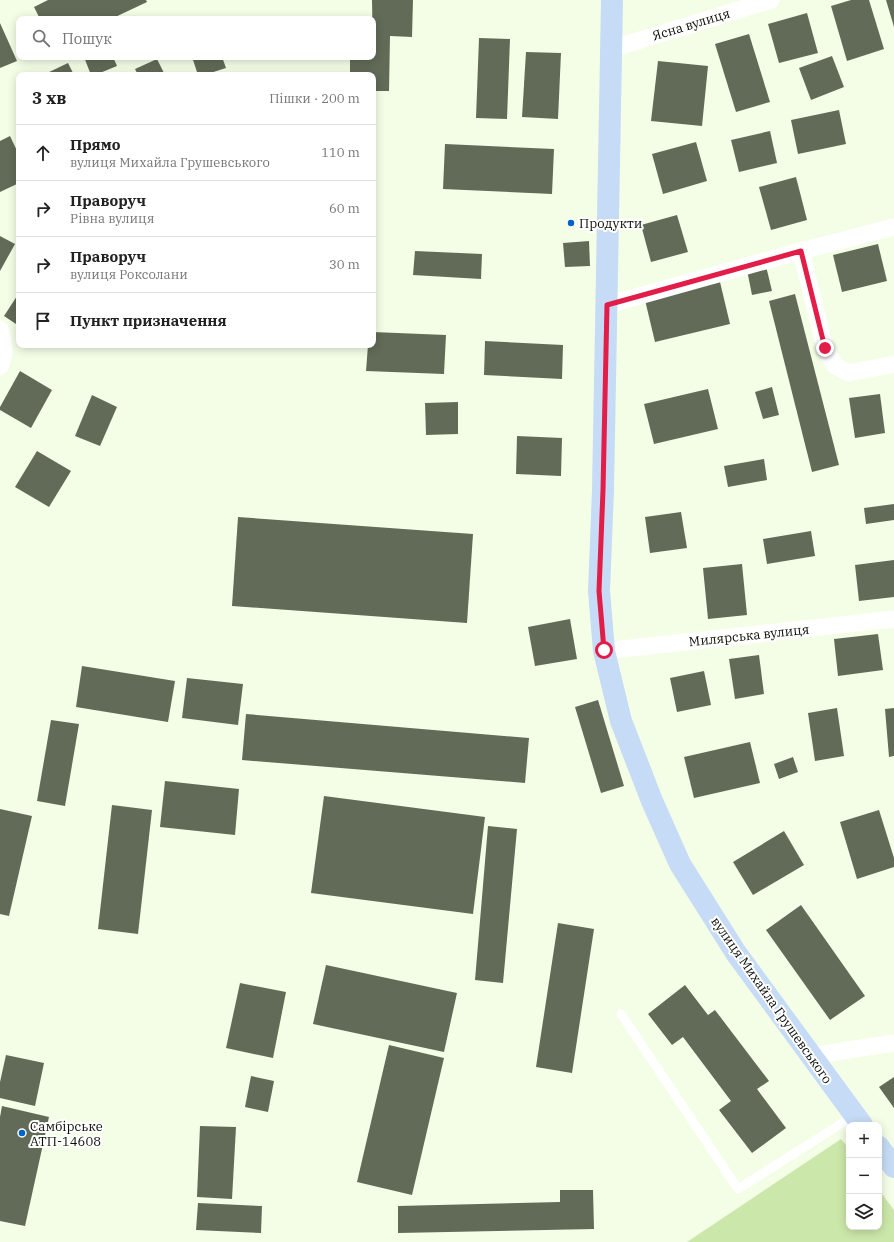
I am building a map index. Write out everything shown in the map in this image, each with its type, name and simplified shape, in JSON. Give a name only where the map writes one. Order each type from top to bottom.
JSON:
[{"type":"street","name":"вулиця Михайла Грушевського","points":[[612,0],[603,490],[599,591],[604,650],[621,721],[652,801],[680,864],[736,953],[859,1120]]},
{"type":"street","name":"Ясна вулиця","points":[[611,49],[771,0]]},
{"type":"street","points":[[607,305],[801,251],[894,227]]},
{"type":"street","points":[[801,251],[825,348],[835,366],[849,373],[894,364]]},
{"type":"street","points":[[0,329],[4,344],[4,357],[0,368]]},
{"type":"street","name":"Милярська вулиця","points":[[604,650],[894,618]]},
{"type":"street","points":[[811,1056],[884,1044],[894,1044]]},
{"type":"street","points":[[882,1151],[894,1167]]},
{"type":"lane","points":[[621,1014],[738,1189],[859,1120]]},
{"type":"green space","points":[[841,1139],[846,1145],[846,1230],[882,1230],[882,1194],[894,1210],[894,1242],[687,1242]]},
{"type":"building","points":[[48,0],[146,0],[147,2],[117,16],[38,16],[34,7]]},
{"type":"building","points":[[372,0],[413,0],[412,37],[390,36],[389,91],[376,91],[376,72],[350,72],[350,60],[376,60],[376,16],[372,16]]},
{"type":"building","points":[[851,0],[869,0],[884,49],[847,61],[831,6]]},
{"type":"building","points":[[886,0],[894,0],[894,27]]},
{"type":"building","points":[[807,13],[818,53],[779,63],[768,24]]},
{"type":"building","points":[[0,23],[17,61],[0,68]]},
{"type":"building","points":[[749,34],[770,102],[736,112],[715,44]]},
{"type":"building","points":[[479,38],[510,39],[507,119],[476,118]]},
{"type":"building","points":[[526,52],[561,53],[558,119],[522,117]]},
{"type":"building","points":[[832,56],[844,87],[811,100],[799,68]]},
{"type":"building","points":[[85,60],[114,60],[117,66],[102,72],[90,72]]},
{"type":"building","points":[[158,60],[164,72],[136,72],[135,69]]},
{"type":"building","points":[[193,60],[223,60],[226,68],[213,72],[197,72]]},
{"type":"building","points":[[658,61],[708,66],[702,126],[651,121]]},
{"type":"building","points":[[68,63],[72,72],[49,72]]},
{"type":"building","points":[[839,110],[846,144],[798,154],[791,120]]},
{"type":"building","points":[[770,131],[777,163],[739,172],[731,140]]},
{"type":"building","points":[[10,136],[16,149],[16,184],[0,192],[0,141]]},
{"type":"building","points":[[696,142],[707,181],[663,194],[652,154]]},
{"type":"building","points":[[445,144],[554,149],[552,194],[443,189]]},
{"type":"building","points":[[796,177],[807,220],[771,230],[759,187]]},
{"type":"building","points":[[677,215],[688,252],[651,262],[641,225]]},
{"type":"building","points":[[0,236],[15,244],[0,271]]},
{"type":"building","points":[[589,241],[590,266],[565,267],[563,243]]},
{"type":"building","points":[[878,244],[887,281],[842,292],[833,255]]},
{"type":"building","points":[[415,251],[482,254],[481,279],[413,275]]},
{"type":"building","points":[[766,266],[772,291],[752,295],[747,270]]},
{"type":"building","points":[[720,282],[730,324],[655,342],[645,300]]},
{"type":"building","points":[[795,294],[839,465],[812,472],[769,301]]},
{"type":"building","points":[[16,298],[16,324],[4,316]]},
{"type":"building","points":[[376,332],[446,335],[444,374],[366,371],[368,348],[376,348]]},
{"type":"building","points":[[485,341],[563,345],[562,379],[484,375]]},
{"type":"building","points":[[20,371],[52,390],[31,428],[0,410],[0,407]]},
{"type":"building","points":[[772,387],[779,415],[763,419],[755,392]]},
{"type":"building","points":[[708,389],[718,429],[654,444],[644,404]]},
{"type":"building","points":[[880,394],[885,433],[855,438],[849,398]]},
{"type":"building","points":[[92,395],[117,407],[100,446],[75,436]]},
{"type":"building","points":[[458,402],[458,434],[426,435],[425,403]]},
{"type":"building","points":[[517,436],[562,438],[561,476],[516,474]]},
{"type":"building","points":[[37,451],[71,471],[49,507],[15,487]]},
{"type":"building","points":[[764,459],[767,480],[728,487],[724,466]]},
{"type":"building","points":[[894,504],[894,520],[866,524],[864,508]]},
{"type":"building","points":[[681,512],[687,548],[650,553],[645,517]]},
{"type":"building","points":[[238,517],[473,534],[467,623],[232,606]]},
{"type":"building","points":[[811,531],[815,556],[767,564],[763,539]]},
{"type":"building","points":[[894,560],[894,597],[859,601],[855,565]]},
{"type":"building","points":[[742,564],[747,615],[708,619],[703,568]]},
{"type":"building","points":[[570,619],[577,659],[535,666],[528,627]]},
{"type":"building","points":[[878,634],[883,670],[838,676],[834,639]]},
{"type":"building","points":[[759,655],[764,694],[735,699],[729,659]]},
{"type":"building","points":[[82,666],[175,681],[168,722],[76,707]]},
{"type":"building","points":[[704,671],[711,705],[677,712],[670,678]]},
{"type":"building","points":[[187,678],[243,684],[238,725],[182,718]]},
{"type":"building","points":[[598,700],[624,786],[601,793],[575,707]]},
{"type":"building","points":[[837,708],[844,756],[815,761],[808,713]]},
{"type":"building","points":[[894,708],[894,756],[889,757],[885,709]]},
{"type":"building","points":[[246,714],[529,738],[525,783],[242,760]]},
{"type":"building","points":[[51,720],[79,724],[65,806],[37,801]]},
{"type":"building","points":[[750,742],[760,783],[694,798],[684,757]]},
{"type":"building","points":[[793,757],[798,772],[779,779],[774,764]]},
{"type":"building","points":[[165,781],[239,789],[235,835],[160,827]]},
{"type":"building","points":[[324,796],[485,817],[473,914],[311,893]]},
{"type":"building","points":[[112,805],[152,810],[138,934],[98,929]]},
{"type":"building","points":[[0,809],[32,816],[9,916],[0,914]]},
{"type":"building","points":[[879,810],[894,858],[894,867],[857,879],[840,822]]},
{"type":"building","points":[[488,826],[517,829],[503,983],[475,980]]},
{"type":"building","points":[[784,831],[804,865],[753,895],[733,862]]},
{"type":"building","points":[[801,905],[865,996],[830,1020],[766,930]]},
{"type":"building","points":[[558,923],[594,929],[572,1073],[536,1067]]},
{"type":"building","points":[[326,965],[457,993],[444,1052],[313,1024]]},
{"type":"building","points":[[240,983],[286,992],[273,1058],[226,1048]]},
{"type":"building","points":[[685,985],[708,1015],[715,1010],[769,1081],[757,1089],[786,1128],[752,1153],[719,1110],[731,1101],[683,1037],[672,1045],[648,1014]]},
{"type":"building","points":[[389,1045],[444,1058],[412,1195],[357,1182]]},
{"type":"building","points":[[6,1055],[44,1063],[35,1106],[0,1098],[0,1082]]},
{"type":"building","points":[[251,1076],[274,1081],[268,1112],[245,1107]]},
{"type":"building","points":[[894,1077],[894,1108],[879,1087]]},
{"type":"building","points":[[2,1106],[49,1117],[25,1226],[0,1221],[0,1117]]},
{"type":"building","points":[[200,1126],[236,1127],[232,1199],[197,1197]]},
{"type":"building","points":[[560,1190],[593,1190],[594,1229],[398,1233],[398,1206],[560,1202]]},
{"type":"building","points":[[198,1203],[262,1206],[261,1233],[196,1230]]},
{"type":"place","name":"Продукти","points":[[571,223]]},
{"type":"place","name":"Самбірське АТП-14608","points":[[22,1133]]},
{"type":"route","points":[[604,650],[599,591],[607,305],[801,251],[825,348]]}]
